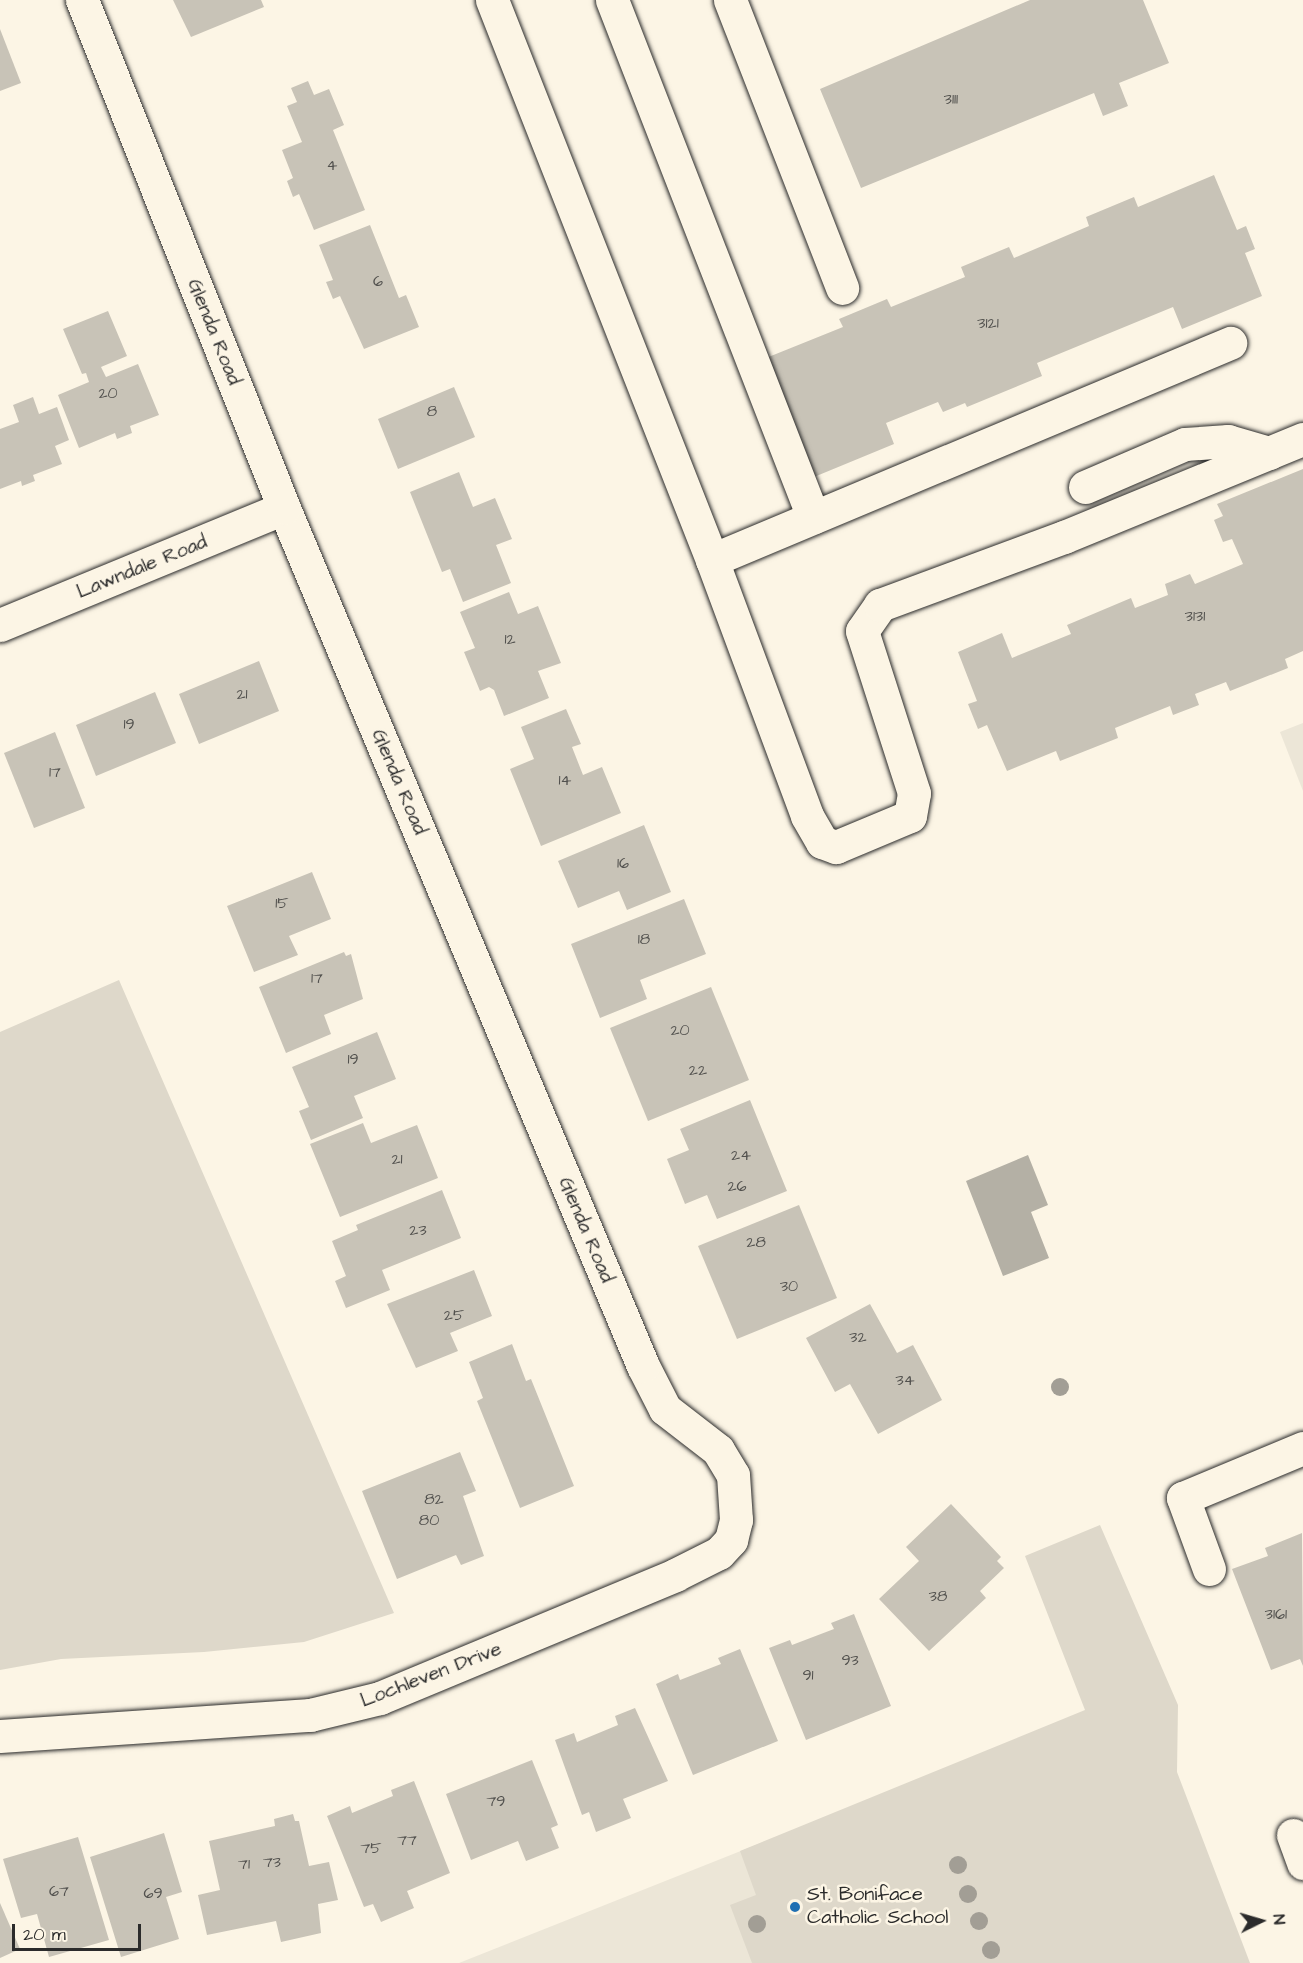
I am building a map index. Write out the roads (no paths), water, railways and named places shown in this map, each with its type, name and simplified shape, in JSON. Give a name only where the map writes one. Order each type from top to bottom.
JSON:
[{"type":"street","name":"Glenda Road","points":[[82,0],[284,508],[643,1366],[665,1409],[718,1450],[733,1475],[736,1520],[731,1540]]},
{"type":"street","points":[[492,0],[712,560],[807,816],[822,842],[836,847],[910,816],[914,793],[862,631],[880,605],[1064,537],[1303,439]]},
{"type":"street","points":[[612,0],[813,517]]},
{"type":"street","points":[[730,0],[842,288]]},
{"type":"street","points":[[712,560],[1230,343]]},
{"type":"street","points":[[1085,487],[1185,444],[1228,441],[1269,453]]},
{"type":"street","name":"Lawndale Road","points":[[0,625],[284,508]]},
{"type":"street","points":[[1209,1569],[1184,1498],[1303,1448]]},
{"type":"street","name":"Lochleven Drive","points":[[0,1736],[310,1716],[380,1698],[675,1575],[719,1553],[731,1540]]},
{"type":"place","name":"St. Boniface Catholic School","points":[[795,1907]]}]
